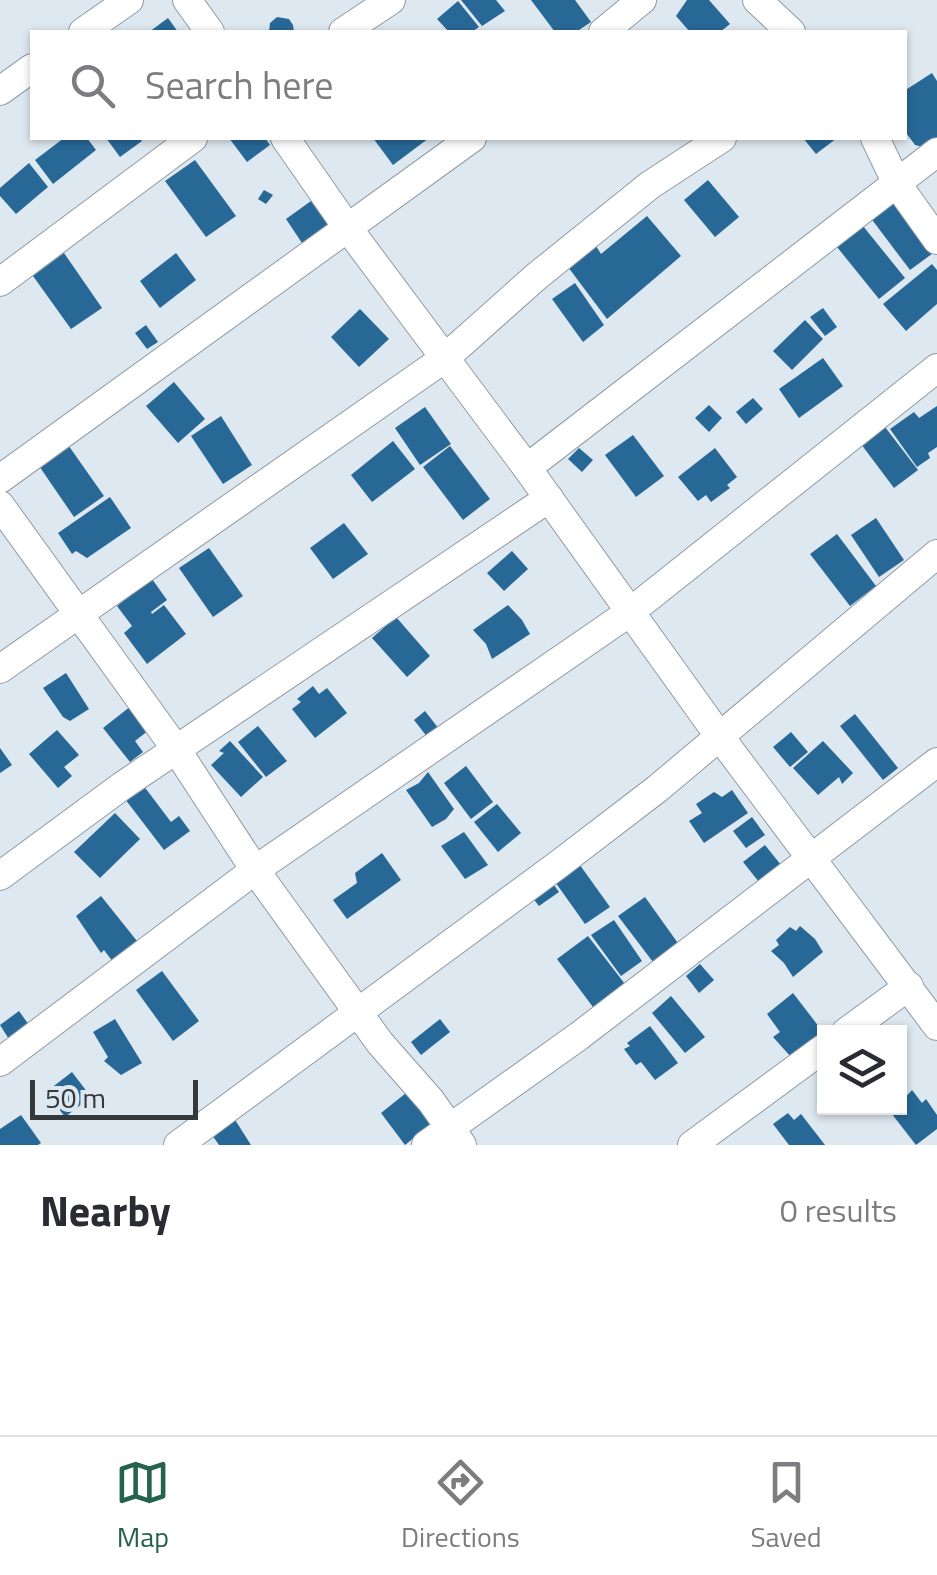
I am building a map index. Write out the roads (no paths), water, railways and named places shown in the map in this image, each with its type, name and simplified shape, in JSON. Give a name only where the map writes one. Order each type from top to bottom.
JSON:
[{"type":"street","points":[[87,30],[130,0]]},
{"type":"street","points":[[186,0],[208,30]]},
{"type":"street","points":[[345,30],[391,0]]},
{"type":"street","points":[[605,30],[642,0]]},
{"type":"street","points":[[757,0],[787,30]]},
{"type":"street","points":[[0,92],[30,70]]},
{"type":"street","points":[[0,282],[190,140]]},
{"type":"street","points":[[286,140],[720,737],[937,1026]]},
{"type":"street","points":[[0,480],[469,140]]},
{"type":"street","points":[[0,669],[444,358],[536,276],[636,196],[719,140]]},
{"type":"street","points":[[876,140],[897,184],[937,240]]},
{"type":"street","points":[[528,468],[937,152]]},
{"type":"street","points":[[0,1062],[255,870],[630,612],[937,368]]},
{"type":"street","points":[[0,876],[176,749],[549,498]]},
{"type":"street","points":[[0,505],[380,1043],[437,1109],[446,1140],[937,762]]},
{"type":"street","points":[[178,1145],[657,789],[937,554]]},
{"type":"street","points":[[856,1025],[909,986]]},
{"type":"street","points":[[692,1145],[817,1053]]}]
